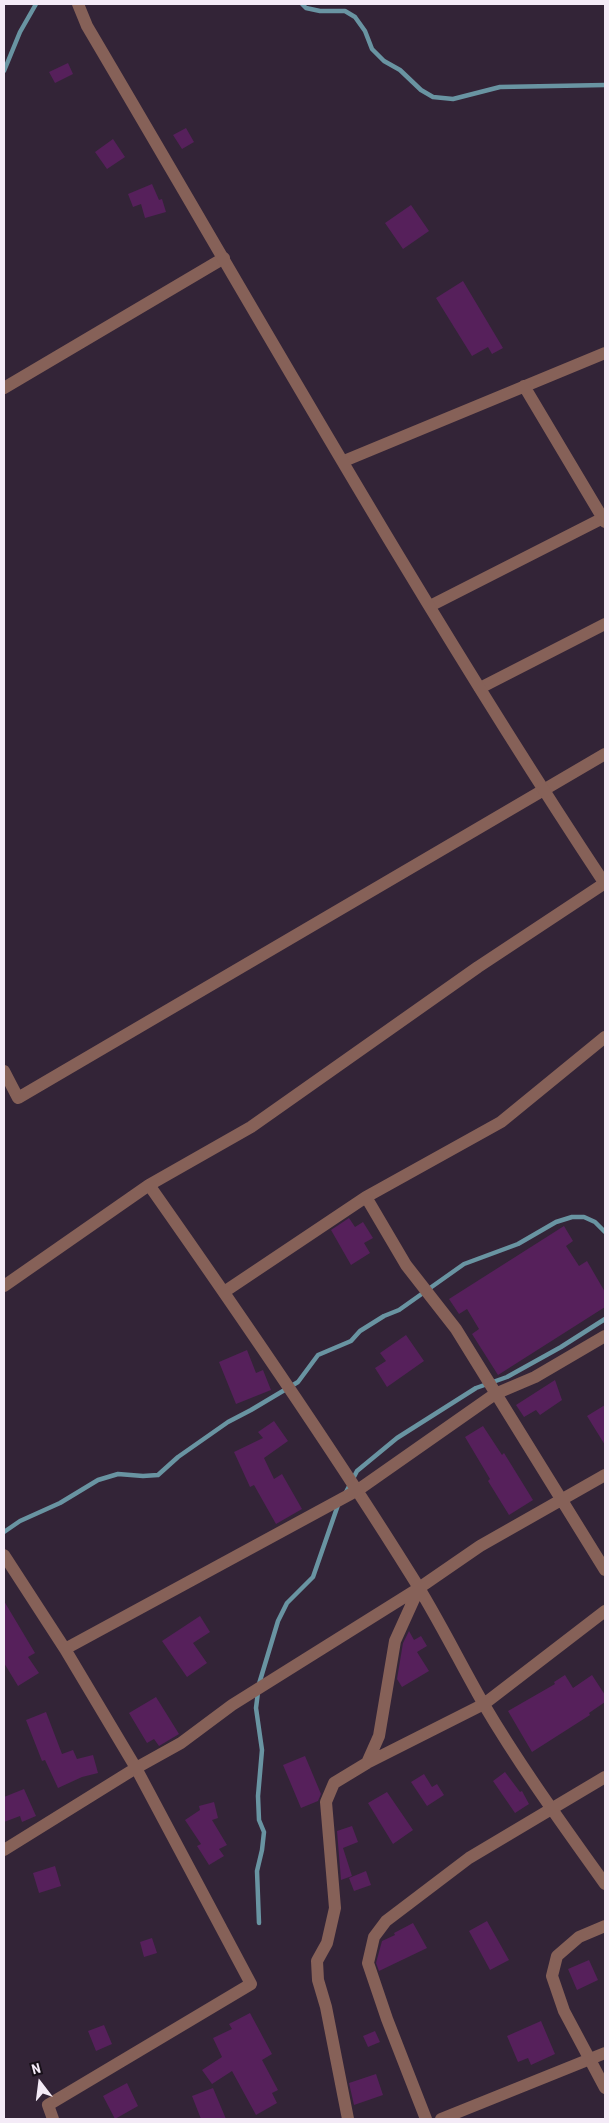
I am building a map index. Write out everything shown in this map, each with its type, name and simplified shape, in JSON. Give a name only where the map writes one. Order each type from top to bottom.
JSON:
[{"type":"street","points":[[4,1286],[149,1185],[251,1127],[478,967],[605,884],[543,790],[430,606],[88,26],[78,4]]},
{"type":"street","points":[[4,388],[224,258]]},
{"type":"street","points":[[344,461],[605,353]]},
{"type":"street","points":[[430,606],[604,519],[524,386]]},
{"type":"street","points":[[480,688],[605,624]]},
{"type":"street","points":[[4,1072],[18,1098],[605,754]]},
{"type":"street","points":[[224,1292],[366,1197],[501,1122],[605,1037]]},
{"type":"street","points":[[149,1185],[358,1490],[419,1588],[484,1704],[552,1810],[605,1884]]},
{"type":"street","points":[[366,1197],[406,1265],[456,1329],[605,1570]]},
{"type":"street","points":[[65,1650],[358,1490],[495,1394],[535,1377],[605,1336]]},
{"type":"street","points":[[4,1850],[136,1768],[181,1743],[232,1705],[419,1588],[480,1546],[605,1475]]},
{"type":"street","points":[[4,1555],[65,1650],[136,1768],[251,1984],[48,2105],[54,2119]]},
{"type":"street","points":[[367,1763],[379,1736],[395,1641],[419,1588]]},
{"type":"street","points":[[348,2119],[326,2007],[318,1980],[317,1961],[327,1943],[335,1908],[326,1802],[334,1783],[367,1763],[484,1704],[605,1611]]},
{"type":"street","points":[[426,2119],[387,2019],[368,1963],[374,1937],[386,1921],[469,1858],[605,1777]]},
{"type":"street","points":[[605,1926],[579,1937],[557,1956],[552,1976],[564,2011],[605,2088]]},
{"type":"street","points":[[441,2119],[590,2060],[605,2052]]},
{"type":"building","points":[[68,63],[73,74],[55,83],[49,72]]},
{"type":"building","points":[[186,128],[194,142],[182,149],[173,135]]},
{"type":"building","points":[[113,139],[125,157],[107,169],[95,152]]},
{"type":"building","points":[[152,184],[159,200],[162,199],[166,212],[145,218],[141,204],[133,207],[128,194]]},
{"type":"building","points":[[411,205],[429,231],[403,249],[385,223]]},
{"type":"building","points":[[463,281],[503,348],[492,354],[488,347],[472,356],[436,298]]},
{"type":"building","points":[[349,1218],[355,1227],[363,1222],[373,1238],[364,1243],[370,1253],[351,1265],[331,1230]]},
{"type":"building","points":[[564,1226],[573,1241],[566,1246],[579,1266],[587,1261],[605,1292],[605,1307],[498,1375],[472,1334],[479,1329],[467,1309],[459,1314],[449,1299]]},
{"type":"building","points":[[406,1335],[424,1361],[387,1387],[375,1368],[386,1361],[380,1353]]},
{"type":"building","points":[[247,1350],[256,1373],[263,1370],[271,1390],[236,1404],[219,1362]]},
{"type":"building","points":[[555,1380],[562,1400],[540,1415],[536,1410],[524,1417],[516,1405]]},
{"type":"building","points":[[605,1405],[605,1445],[587,1416]]},
{"type":"building","points":[[274,1421],[288,1441],[264,1458],[274,1479],[282,1474],[302,1509],[276,1524],[254,1485],[250,1487],[234,1452],[263,1438],[258,1432]]},
{"type":"building","points":[[483,1426],[502,1455],[504,1453],[533,1500],[509,1515],[488,1481],[490,1479],[465,1437]]},
{"type":"building","points":[[4,1601],[35,1653],[28,1657],[39,1673],[18,1686],[4,1663]]},
{"type":"building","points":[[200,1616],[210,1632],[193,1643],[207,1663],[187,1677],[162,1641]]},
{"type":"building","points":[[409,1631],[414,1640],[421,1636],[427,1646],[417,1652],[429,1671],[402,1687],[397,1679],[403,1643]]},
{"type":"building","points":[[565,1675],[573,1688],[592,1675],[605,1695],[605,1702],[589,1713],[590,1715],[532,1752],[508,1711],[555,1684],[554,1682]]},
{"type":"building","points":[[156,1697],[179,1734],[159,1746],[154,1739],[147,1743],[129,1713]]},
{"type":"building","points":[[46,1712],[62,1754],[73,1750],[77,1759],[93,1755],[98,1773],[82,1777],[58,1788],[45,1760],[42,1761],[26,1720]]},
{"type":"building","points":[[305,1756],[321,1794],[318,1801],[301,1808],[283,1765]]},
{"type":"building","points":[[505,1772],[520,1792],[522,1791],[529,1804],[515,1813],[493,1781]]},
{"type":"building","points":[[424,1774],[432,1787],[437,1784],[444,1795],[427,1806],[411,1782]]},
{"type":"building","points":[[24,1789],[36,1816],[22,1822],[20,1816],[4,1822],[4,1797]]},
{"type":"building","points":[[387,1792],[413,1830],[393,1844],[368,1803]]},
{"type":"building","points":[[214,1802],[218,1818],[212,1820],[227,1845],[219,1849],[224,1856],[209,1865],[197,1846],[201,1844],[185,1820],[200,1810],[199,1806]]},
{"type":"building","points":[[352,1826],[358,1842],[343,1848],[352,1876],[341,1880],[337,1831]]},
{"type":"building","points":[[55,1866],[61,1886],[39,1893],[33,1873]]},
{"type":"building","points":[[366,1871],[371,1885],[354,1891],[349,1878]]},
{"type":"building","points":[[487,1921],[509,1960],[490,1970],[469,1931]]},
{"type":"building","points":[[413,1923],[427,1948],[379,1971],[376,1963],[382,1941]]},
{"type":"building","points":[[152,1938],[157,1953],[144,1957],[140,1942]]},
{"type":"building","points":[[589,1960],[598,1980],[577,1990],[568,1969]]},
{"type":"building","points":[[250,2013],[272,2054],[262,2060],[278,2090],[272,2093],[277,2103],[256,2115],[232,2071],[212,2084],[202,2070],[222,2057],[213,2038],[232,2029],[229,2024]]},
{"type":"building","points":[[541,2021],[555,2054],[531,2065],[528,2058],[518,2062],[507,2036]]},
{"type":"building","points":[[104,2025],[112,2044],[96,2051],[88,2031]]},
{"type":"building","points":[[375,2031],[380,2042],[368,2047],[363,2036]]},
{"type":"building","points":[[376,2074],[383,2095],[354,2105],[349,2083]]},
{"type":"building","points":[[127,2083],[138,2106],[115,2119],[103,2096]]},
{"type":"building","points":[[213,2088],[226,2119],[201,2119],[192,2096]]},
{"type":"waterway","points":[[4,71],[20,32],[36,4]]},
{"type":"waterway","points":[[302,4],[306,8],[320,11],[345,11],[355,17],[365,31],[372,49],[384,61],[400,70],[421,90],[433,97],[453,99],[500,87],[605,85]]},
{"type":"waterway","points":[[4,1532],[20,1521],[60,1503],[98,1480],[118,1474],[158,1475],[178,1457],[228,1422],[298,1382],[318,1355],[351,1341],[360,1331],[384,1316],[399,1310],[464,1264],[518,1244],[556,1222],[572,1217],[584,1217],[595,1222],[605,1232]]},
{"type":"waterway","points":[[345,1494],[357,1471],[397,1438],[476,1388],[507,1377],[561,1347],[605,1319]]},
{"type":"waterway","points":[[259,1684],[278,1621],[287,1603],[313,1577],[338,1505]]},
{"type":"waterway","points":[[258,1692],[256,1708],[262,1750],[258,1796],[259,1820],[264,1832],[257,1871],[259,1923]]}]
